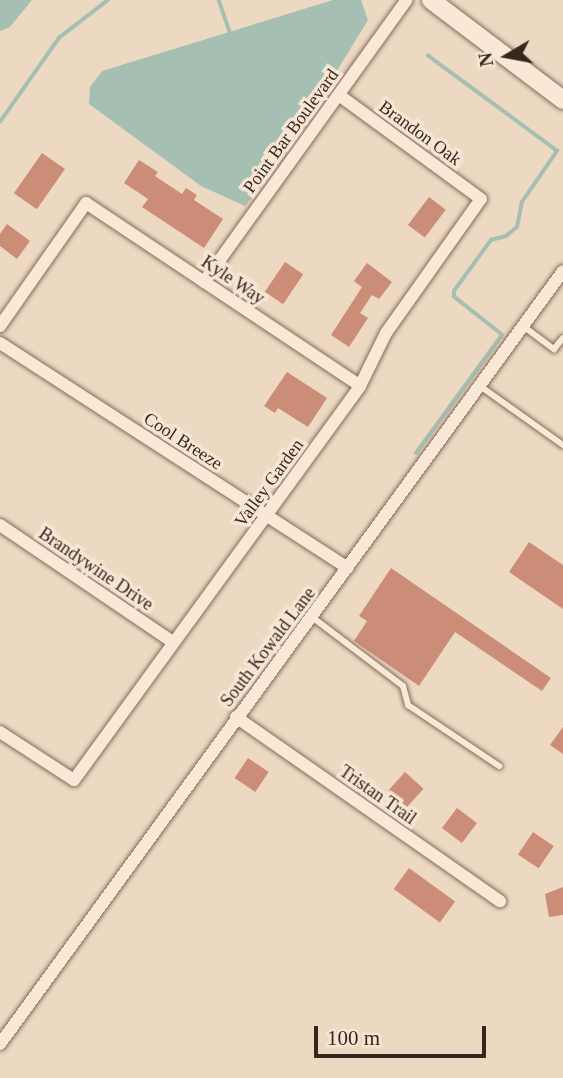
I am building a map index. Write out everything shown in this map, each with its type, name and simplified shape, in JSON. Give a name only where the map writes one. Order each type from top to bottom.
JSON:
[{"type":"main road","points":[[431,0],[563,100]]},
{"type":"street","name":"Point Bar Boulevard","points":[[204,282],[407,0]]},
{"type":"street","name":"Brandon Oak","points":[[339,95],[481,200]]},
{"type":"street","name":"Valley Garden","points":[[0,732],[74,780],[360,386],[386,333],[481,200]]},
{"type":"street","name":"Kyle Way","points":[[0,326],[86,203],[360,386]]},
{"type":"street","name":"South Kowald Lane","points":[[0,1044],[563,271]]},
{"type":"street","name":"Cool Breeze","points":[[0,343],[348,568]]},
{"type":"street","name":"Brandywine Drive","points":[[0,525],[173,642]]},
{"type":"street","name":"Tristan Trail","points":[[236,717],[500,901]]},
{"type":"lane","points":[[523,326],[554,349],[563,338]]},
{"type":"lane","points":[[480,386],[563,445]]},
{"type":"lane","points":[[312,617],[403,686],[408,705],[499,766]]},
{"type":"shaded area","points":[[0,0],[32,0],[10,27],[0,31]]},
{"type":"shaded area","points":[[333,0],[361,0],[368,20],[281,162],[245,206],[201,186],[89,104],[90,87],[102,71]]},
{"type":"building","points":[[42,153],[65,169],[37,209],[14,193]]},
{"type":"building","points":[[139,160],[158,172],[155,176],[182,194],[186,188],[197,195],[194,200],[223,219],[204,248],[142,207],[148,199],[124,183]]},
{"type":"building","points":[[429,197],[446,210],[425,238],[408,225]]},
{"type":"building","points":[[7,224],[30,241],[17,259],[0,246],[0,234]]},
{"type":"building","points":[[285,262],[303,274],[283,304],[265,292]]},
{"type":"building","points":[[367,263],[392,282],[379,299],[372,295],[360,313],[368,318],[349,347],[331,335],[362,287],[354,281]]},
{"type":"building","points":[[287,372],[327,398],[308,427],[278,408],[275,413],[264,406]]},
{"type":"building","points":[[529,542],[563,565],[563,609],[509,572]]},
{"type":"building","points":[[391,568],[551,678],[542,691],[455,632],[419,686],[354,641],[367,621],[359,616]]},
{"type":"building","points":[[563,727],[563,754],[550,745]]},
{"type":"building","points":[[248,758],[269,772],[255,792],[235,778]]},
{"type":"building","points":[[405,772],[424,789],[407,807],[388,791]]},
{"type":"building","points":[[457,808],[477,823],[462,843],[442,828]]},
{"type":"building","points":[[533,832],[554,846],[539,868],[518,854]]},
{"type":"building","points":[[409,868],[455,902],[440,923],[394,889]]},
{"type":"building","points":[[563,887],[563,915],[549,917],[545,894]]},
{"type":"waterway","points":[[0,122],[59,38],[108,0]]},
{"type":"waterway","points":[[219,0],[230,32]]},
{"type":"waterway","points":[[416,453],[502,335],[454,297],[454,291],[491,240],[506,236],[517,227],[522,202],[557,151],[428,56]]}]
